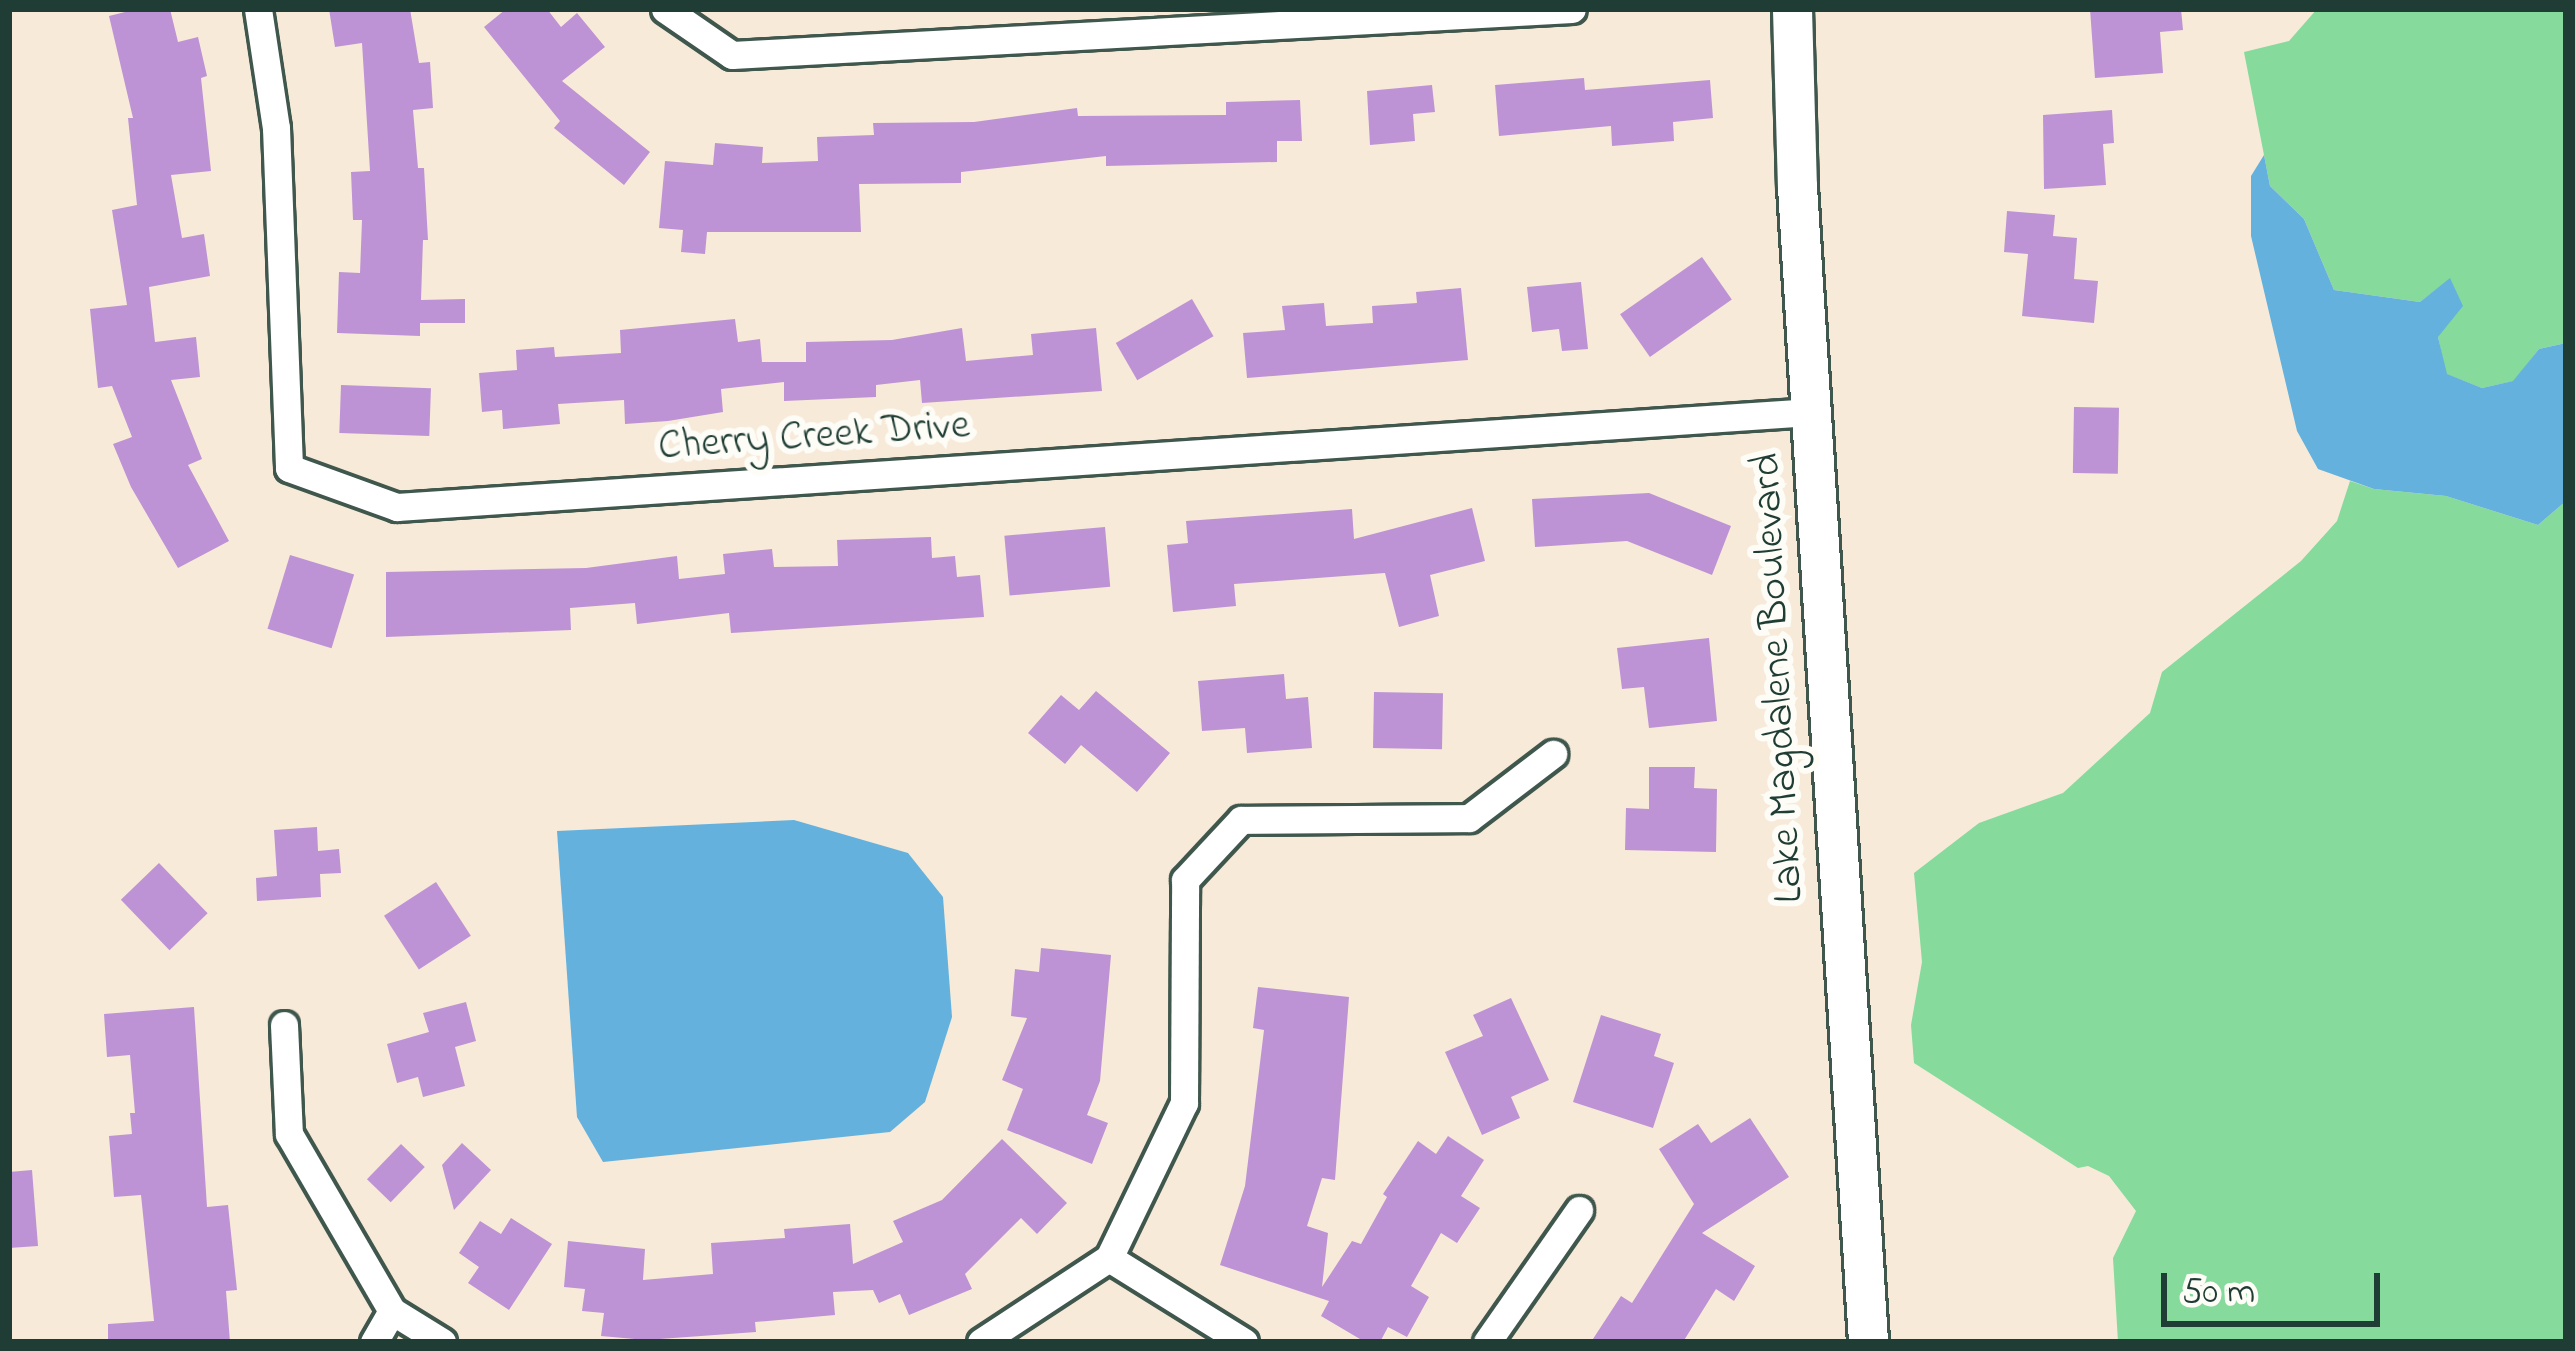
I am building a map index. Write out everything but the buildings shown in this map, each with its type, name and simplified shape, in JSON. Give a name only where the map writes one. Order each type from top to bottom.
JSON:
[{"type":"street","name":"Cherry Creek Drive","points":[[258,9],[276,128],[289,468],[397,507],[1811,412]]},
{"type":"street","points":[[665,9],[732,55],[1138,22],[1572,9]]},
{"type":"street","name":"Lake Magdalene Boulevard","points":[[1792,9],[1811,412],[1868,1342]]},
{"type":"street","points":[[981,1342],[1109,1258],[1184,1103],[1185,880],[1241,820],[1469,818],[1553,754]]},
{"type":"street","points":[[284,1025],[289,1134],[392,1312],[442,1342]]},
{"type":"street","points":[[1487,1342],[1579,1210]]},
{"type":"street","points":[[1109,1258],[1244,1342]]},
{"type":"street","points":[[374,1342],[392,1312]]},
{"type":"green space","points":[[2317,9],[2566,9],[2566,343],[2539,349],[2514,381],[2482,388],[2446,374],[2438,337],[2450,279],[2420,302],[2334,290],[2304,219],[2270,186],[2244,52],[2289,41]]},
{"type":"green space","points":[[2350,481],[2374,489],[2446,496],[2538,525],[2566,501],[2566,1342],[2118,1342],[2113,1258],[2136,1211],[2109,1176],[2088,1166],[2078,1168],[1914,1063],[1911,1025],[1922,962],[1914,873],[1979,823],[2063,793],[2150,713],[2162,672],[2301,561],[2337,521]]},
{"type":"water","points":[[2264,155],[2270,186],[2304,219],[2334,290],[2420,302],[2450,278],[2463,306],[2438,337],[2447,374],[2482,388],[2513,381],[2539,349],[2566,343],[2566,501],[2538,525],[2446,496],[2374,489],[2318,469],[2297,431],[2251,236],[2251,176]]},
{"type":"water","points":[[794,820],[908,853],[943,897],[952,1017],[925,1102],[890,1132],[603,1162],[577,1117],[557,831]]}]
